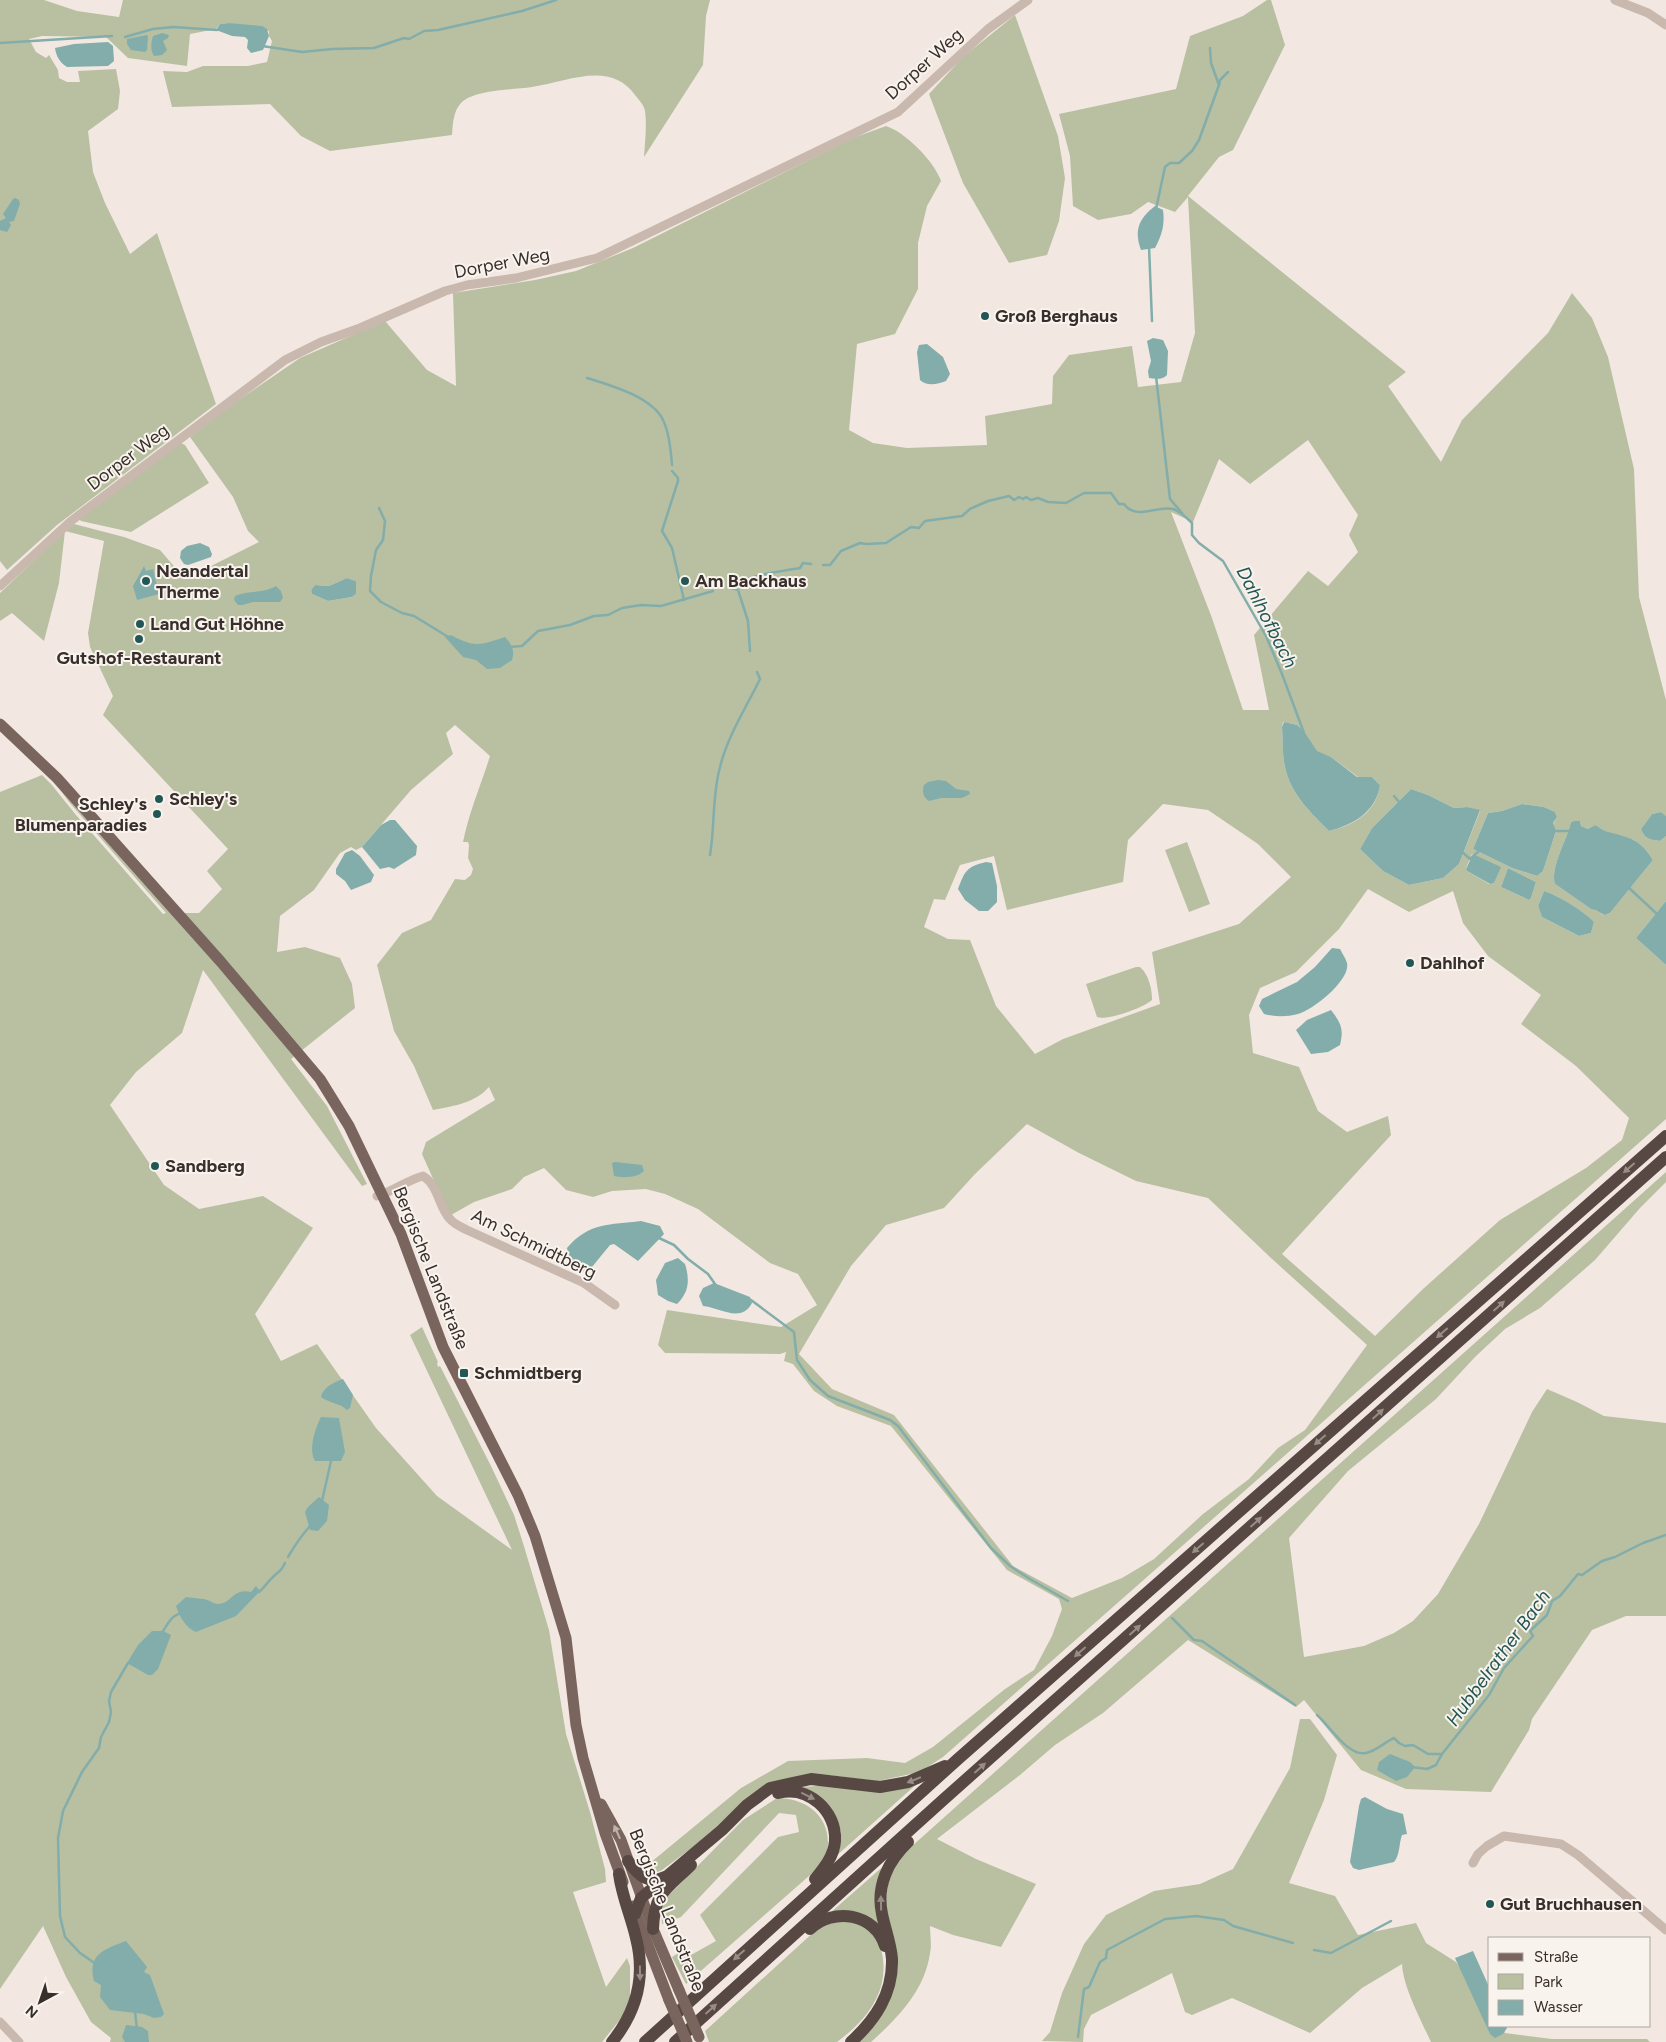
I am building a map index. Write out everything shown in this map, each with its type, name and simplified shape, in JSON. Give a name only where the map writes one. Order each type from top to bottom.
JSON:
[{"type":"highway","points":[[645,2042],[958,1759],[1666,1136]]},
{"type":"highway","points":[[675,2042],[943,1800],[1666,1157]]},
{"type":"highway","points":[[635,1914],[641,1898],[722,1830],[747,1805],[770,1788],[811,1779],[880,1787],[908,1782],[958,1759]]},
{"type":"highway","points":[[653,1929],[654,1911],[661,1895],[725,1833],[758,1802],[781,1792],[796,1791],[810,1796],[824,1807],[832,1823],[835,1841],[830,1859],[824,1869],[776,1922]]},
{"type":"highway","points":[[851,2042],[870,2024],[879,2010],[890,1980],[890,1949],[880,1906],[881,1889],[886,1872],[898,1852],[939,1814],[943,1800]]},
{"type":"highway","points":[[628,1861],[635,1871],[645,1878],[657,1880],[667,1876]]},
{"type":"highway","points":[[612,2042],[624,2028],[634,2009],[641,1977],[636,1938],[621,1893],[619,1874]]},
{"type":"highway","points":[[788,1940],[804,1934],[817,1922],[831,1916],[842,1915],[865,1921],[880,1934],[886,1950],[886,1982],[866,2021],[844,2042]]},
{"type":"main road","name":"Bergische Landstraße","points":[[0,724],[56,778],[238,982],[328,1090],[401,1234],[438,1337],[518,1495],[535,1536],[564,1628],[579,1744],[605,1833],[619,1874],[687,2042]]},
{"type":"main road","name":"Bergische Landstraße","points":[[595,1794],[614,1825],[653,1929],[700,2040]]},
{"type":"street","name":"Dorper Weg","points":[[0,586],[71,521],[285,360],[321,342],[360,328],[445,291],[467,285],[516,278],[597,258],[898,112],[988,28],[1028,0]]},
{"type":"street","points":[[1615,0],[1648,13],[1666,25]]},
{"type":"street","name":"Am Schmidtberg","points":[[380,1195],[423,1176],[435,1187],[442,1207],[453,1222],[584,1283],[615,1305]]},
{"type":"street","points":[[1473,1863],[1478,1854],[1487,1846],[1504,1836],[1561,1844],[1666,1930]]},
{"type":"street","points":[[0,2022],[18,2042]]},
{"type":"green space","points":[[0,0],[44,0],[77,11],[119,17],[123,0],[710,0],[706,16],[703,65],[644,157],[645,111],[625,84],[613,78],[587,76],[532,87],[475,95],[467,98],[458,106],[452,135],[330,151],[301,136],[270,104],[172,107],[163,71],[187,72],[203,66],[248,66],[267,62],[272,41],[269,31],[229,23],[220,24],[216,29],[190,34],[187,66],[128,58],[106,37],[42,36],[29,39],[36,52],[46,58],[49,55],[58,70],[59,78],[67,82],[80,82],[78,71],[116,69],[120,91],[118,109],[88,131],[93,172],[105,203],[130,254],[157,233],[216,404],[57,525],[7,570],[0,561]]},
{"type":"green space","points":[[1267,0],[1271,0],[1285,45],[1233,150],[1219,157],[1188,196],[1406,372],[1388,386],[1441,462],[1462,420],[1548,333],[1572,293],[1592,318],[1608,357],[1634,469],[1639,597],[1666,700],[1666,816],[1661,812],[1652,814],[1641,829],[1646,837],[1651,839],[1660,841],[1666,836],[1666,901],[1636,938],[1666,965],[1666,1119],[943,1757],[920,1772],[878,1781],[828,1775],[787,1779],[768,1785],[712,1833],[662,1870],[650,1875],[638,1869],[650,1863],[741,1788],[788,1761],[867,1758],[905,1763],[933,1747],[1005,1689],[1034,1670],[1052,1636],[1062,1609],[1059,1599],[1007,1570],[891,1426],[837,1406],[814,1391],[793,1364],[784,1361],[786,1352],[780,1354],[665,1353],[658,1345],[667,1310],[781,1327],[817,1305],[798,1274],[770,1263],[698,1209],[665,1194],[646,1189],[612,1191],[593,1197],[566,1190],[544,1168],[524,1177],[512,1189],[474,1202],[451,1215],[447,1210],[422,1154],[426,1142],[495,1100],[489,1087],[471,1100],[433,1110],[414,1066],[394,1031],[377,965],[402,933],[431,920],[455,879],[465,880],[471,875],[473,869],[468,858],[468,842],[463,842],[490,756],[455,725],[446,733],[453,754],[411,790],[362,847],[356,850],[351,847],[340,853],[314,890],[280,916],[277,952],[305,947],[340,958],[352,984],[355,1008],[291,1059],[327,1106],[367,1184],[362,1186],[203,970],[182,1033],[136,1072],[110,1105],[164,1185],[199,1209],[263,1196],[313,1228],[255,1314],[281,1361],[317,1344],[376,1428],[437,1496],[512,1550],[410,1335],[422,1327],[438,1362],[438,1367],[440,1366],[514,1515],[523,1543],[549,1630],[566,1734],[605,1869],[606,1882],[573,1892],[606,1987],[627,1958],[630,1966],[630,2007],[602,2042],[110,2042],[111,2038],[91,2022],[66,1977],[43,1926],[0,1989],[0,792],[42,775],[163,914],[166,913],[58,787],[171,913],[199,913],[222,889],[207,871],[228,849],[103,715],[113,696],[90,647],[88,633],[104,541],[65,531],[74,524],[124,537],[160,550],[185,579],[259,542],[248,531],[233,497],[190,437],[230,406],[300,358],[385,321],[427,370],[456,386],[453,293],[535,280],[576,271],[633,248],[853,138],[886,126],[902,134],[926,156],[941,181],[927,206],[918,243],[918,289],[895,334],[857,344],[849,430],[873,443],[907,448],[987,445],[985,416],[1052,404],[1053,376],[1069,355],[1132,346],[1138,387],[1181,382],[1195,333],[1188,197],[1175,212],[1148,202],[1131,214],[1098,220],[1073,206],[1070,156],[1059,114],[1176,89],[1190,36],[1243,16]],"holes":[[[1308,440],[1358,515],[1349,535],[1358,552],[1328,586],[1308,571],[1254,635],[1269,710],[1243,710],[1212,618],[1171,512],[1193,522],[1219,459],[1250,484]],[[347,578],[356,581],[356,594],[352,597],[328,601],[312,594],[311,590],[315,585],[329,586]],[[1283,722],[1297,725],[1304,731],[1317,752],[1331,757],[1358,777],[1372,777],[1380,785],[1378,795],[1369,810],[1362,816],[1347,825],[1329,831],[1303,804],[1293,788],[1289,780],[1283,755]],[[1411,789],[1454,808],[1467,807],[1480,811],[1459,864],[1443,878],[1409,885],[1383,871],[1360,849],[1372,828]],[[1163,804],[1208,810],[1258,844],[1291,877],[1239,924],[1152,952],[1160,1004],[1063,1039],[1035,1054],[996,1006],[970,940],[948,939],[924,927],[934,899],[945,900],[960,865],[994,856],[1007,910],[1123,882],[1128,840]],[[1522,804],[1544,807],[1555,812],[1557,817],[1553,824],[1556,831],[1543,871],[1537,876],[1512,868],[1473,849],[1488,813],[1502,811]],[[1580,821],[1581,826],[1588,829],[1595,825],[1608,833],[1634,840],[1644,848],[1653,860],[1610,913],[1603,915],[1555,884],[1555,870],[1571,822]],[[1472,854],[1500,867],[1494,883],[1489,884],[1467,871],[1466,868]],[[1508,868],[1536,882],[1529,900],[1501,887]],[[1368,889],[1409,912],[1453,891],[1463,923],[1488,956],[1541,995],[1521,1024],[1576,1066],[1629,1118],[1622,1140],[1586,1168],[1500,1220],[1423,1289],[1375,1336],[1282,1254],[1391,1135],[1388,1116],[1347,1132],[1318,1111],[1299,1067],[1253,1053],[1249,1015],[1260,988],[1296,972],[1339,929]],[[1544,891],[1571,904],[1594,922],[1591,933],[1579,936],[1542,917],[1538,906]],[[1027,1124],[1079,1153],[1136,1181],[1208,1198],[1367,1345],[1305,1430],[1278,1448],[1249,1479],[1203,1514],[1154,1559],[1122,1578],[1072,1598],[1013,1566],[894,1415],[832,1389],[799,1354],[851,1266],[886,1225],[944,1208],[975,1174]]]},
{"type":"green space","points":[[1015,15],[1058,136],[1065,178],[1059,221],[1047,255],[1009,263],[963,183],[929,94],[963,57]]},
{"type":"green space","points":[[181,443],[185,445],[209,483],[131,532],[79,519]]},
{"type":"green space","points":[[65,531],[59,583],[44,641],[12,613],[0,621],[0,593]]},
{"type":"green space","points":[[1187,842],[1210,904],[1189,912],[1165,850]]},
{"type":"green space","points":[[1140,967],[1148,978],[1152,1000],[1141,1007],[1125,1013],[1102,1018],[1097,1017],[1086,984]]},
{"type":"green space","points":[[1666,1172],[1666,1182],[1640,1208],[1595,1260],[1540,1308],[1505,1329],[1475,1357],[1436,1399],[1348,1471],[1289,1538],[1304,1657],[1364,1646],[1394,1633],[1413,1621],[1438,1594],[1479,1524],[1532,1412],[1547,1389],[1604,1416],[1666,1423],[1666,1616],[1626,1616],[1592,1630],[1532,1719],[1529,1730],[1491,1792],[1406,1789],[1361,1770],[1304,1700],[1296,1707],[1188,1640],[1103,1713],[1055,1745],[1020,1775],[937,1839],[976,1859],[1036,1884],[1001,1947],[953,1935],[930,1926],[931,1943],[927,1966],[909,2002],[871,2042],[854,2042],[891,1991],[885,1905],[889,1879],[902,1855]]},
{"type":"green space","points":[[1300,1719],[1310,1719],[1337,1755],[1324,1800],[1289,1883],[1335,1896],[1358,1935],[1416,1923],[1426,1943],[1456,1962],[1488,2008],[1488,2027],[1501,2027],[1505,2033],[1552,2039],[1647,2039],[1650,2042],[1431,2042],[1409,1993],[1402,1964],[1362,1988],[1310,2033],[1232,1998],[1192,2015],[1185,2012],[1172,1973],[1091,2015],[1084,2029],[1083,2042],[1042,2041],[1050,2032],[1062,1993],[1084,1944],[1106,1915],[1154,1891],[1200,1884],[1233,1869],[1290,1768]]},
{"type":"green space","points":[[919,1782],[835,1857],[841,1831],[831,1807],[798,1787],[826,1786],[885,1790],[907,1787]]},
{"type":"green space","points":[[777,1798],[805,1804],[819,1816],[827,1832],[828,1846],[824,1856],[818,1868],[686,1984],[672,1957],[685,1949],[691,1955],[716,1941],[700,1915],[778,1837],[799,1832],[796,1815],[779,1813],[681,1917],[662,1924],[661,1903],[743,1820]]},
{"type":"green space","points":[[887,1863],[883,1933],[830,1913]]},
{"type":"green space","points":[[837,1921],[854,1922],[866,1928],[874,1936],[883,1956],[883,1978],[876,1999],[854,2028],[837,2042],[709,2042],[705,2031],[816,1930]]},
{"type":"water","points":[[220,24],[262,26],[267,29],[269,36],[263,50],[251,53],[247,48],[248,40],[245,37],[232,36],[216,30]]},
{"type":"water","points":[[162,33],[169,35],[163,41],[167,50],[162,55],[154,56],[151,46],[153,36]]},
{"type":"water","points":[[147,35],[147,50],[145,52],[131,50],[127,44],[127,39]]},
{"type":"water","points":[[108,42],[113,46],[114,61],[108,66],[67,67],[56,54],[55,48],[74,44]]},
{"type":"water","points":[[15,198],[19,200],[20,204],[14,221],[9,222],[11,225],[7,232],[0,230],[0,221],[6,218],[3,214]]},
{"type":"water","points":[[1155,206],[1163,210],[1164,220],[1161,234],[1155,248],[1141,250],[1138,237],[1139,226],[1149,211]]},
{"type":"water","points":[[1153,338],[1163,340],[1168,351],[1167,375],[1156,379],[1149,378],[1148,371],[1151,361],[1147,341]]},
{"type":"water","points":[[927,344],[943,357],[950,374],[946,381],[929,384],[920,380],[917,352],[919,345]]},
{"type":"water","points":[[200,543],[209,547],[212,554],[211,557],[188,565],[184,564],[180,558],[181,551],[187,546]]},
{"type":"water","name":"Neandertal Therme","points":[[144,566],[146,571],[153,569],[159,594],[137,600],[133,586]]},
{"type":"water","points":[[347,578],[356,581],[356,594],[352,597],[328,601],[312,594],[311,590],[315,585],[329,586]]},
{"type":"water","points":[[276,586],[281,591],[283,598],[280,602],[253,602],[238,605],[234,600],[235,596],[240,594],[266,590]]},
{"type":"water","points":[[451,635],[466,642],[478,644],[505,637],[512,648],[512,660],[500,668],[487,669],[476,660],[463,657],[445,637]]},
{"type":"water","points":[[1284,722],[1297,725],[1304,731],[1317,751],[1331,757],[1357,777],[1372,777],[1380,785],[1374,803],[1362,816],[1347,825],[1329,831],[1303,804],[1289,780],[1285,766],[1282,727]]},
{"type":"water","points":[[938,780],[946,781],[956,789],[969,791],[970,794],[962,798],[941,798],[929,801],[925,798],[924,785]]},
{"type":"water","points":[[1411,789],[1454,808],[1467,807],[1480,810],[1459,864],[1443,878],[1409,885],[1383,871],[1360,849],[1372,828]]},
{"type":"water","points":[[1522,804],[1544,807],[1555,812],[1557,817],[1553,823],[1556,831],[1543,871],[1537,876],[1512,868],[1473,849],[1488,813],[1502,811]]},
{"type":"water","points":[[1661,812],[1666,816],[1666,836],[1660,841],[1648,838],[1641,829],[1652,814]]},
{"type":"water","points":[[390,820],[395,820],[417,846],[416,855],[394,869],[389,867],[380,869],[362,847],[381,825]]},
{"type":"water","points":[[1580,821],[1581,826],[1588,829],[1595,825],[1606,831],[1634,840],[1644,848],[1653,860],[1610,913],[1604,915],[1591,909],[1555,884],[1554,877],[1557,862],[1571,822]]},
{"type":"water","points":[[352,850],[360,856],[374,875],[371,882],[351,890],[345,881],[336,874],[336,869],[345,853]]},
{"type":"water","points":[[1473,854],[1501,867],[1494,883],[1490,884],[1467,871],[1466,869]]},
{"type":"water","points":[[986,862],[992,863],[997,886],[997,902],[988,911],[979,911],[965,900],[958,889],[970,868]]},
{"type":"water","points":[[1508,868],[1536,882],[1529,900],[1501,887]]},
{"type":"water","points":[[1544,891],[1564,900],[1590,918],[1594,922],[1591,933],[1579,936],[1542,917],[1538,906]]},
{"type":"water","points":[[1666,901],[1666,965],[1636,938]]},
{"type":"water","points":[[1332,948],[1340,949],[1347,963],[1347,970],[1343,978],[1330,993],[1313,1007],[1298,1014],[1273,1016],[1264,1014],[1259,1006],[1262,999],[1297,982],[1315,967]]},
{"type":"water","points":[[1331,1010],[1341,1026],[1340,1045],[1328,1052],[1311,1054],[1296,1030],[1307,1020]]},
{"type":"water","points":[[612,1163],[642,1165],[644,1171],[630,1177],[614,1176]]},
{"type":"water","points":[[641,1221],[660,1226],[664,1234],[638,1261],[614,1244],[610,1245],[587,1273],[576,1267],[571,1261],[567,1248],[583,1233],[610,1224]]},
{"type":"water","points":[[678,1258],[685,1264],[688,1281],[684,1295],[677,1304],[658,1295],[656,1280],[665,1263]]},
{"type":"water","points":[[714,1283],[750,1297],[752,1303],[747,1309],[736,1313],[703,1306],[699,1296],[703,1288]]},
{"type":"water","points":[[343,1379],[353,1395],[350,1408],[347,1410],[321,1397],[326,1388]]},
{"type":"water","points":[[321,1417],[339,1418],[345,1452],[341,1461],[315,1461],[312,1445]]},
{"type":"water","points":[[319,1497],[329,1505],[327,1521],[318,1531],[310,1530],[305,1512]]},
{"type":"water","points":[[256,1586],[260,1591],[236,1616],[196,1632],[183,1621],[176,1606],[186,1597],[205,1599],[216,1604],[223,1603],[240,1592],[251,1592]]},
{"type":"water","points":[[152,1631],[163,1631],[171,1635],[158,1669],[152,1675],[148,1675],[127,1663],[138,1645]]},
{"type":"water","points":[[1390,1754],[1410,1762],[1415,1767],[1407,1777],[1396,1781],[1377,1770],[1379,1762]]},
{"type":"water","points":[[1365,1797],[1387,1809],[1403,1814],[1407,1834],[1402,1835],[1394,1862],[1359,1870],[1353,1868],[1350,1862],[1359,1806],[1361,1799]]},
{"type":"water","points":[[126,1941],[147,1967],[144,1972],[150,1975],[164,2014],[161,2017],[154,2018],[144,2014],[110,2010],[100,1997],[101,1985],[94,1981],[93,1964],[105,1950]]},
{"type":"water","points":[[1473,1951],[1488,1985],[1488,2027],[1506,2027],[1503,2034],[1495,2038],[1490,2034],[1455,1958]]},
{"type":"water","points":[[126,2025],[142,2027],[148,2031],[149,2042],[125,2042],[122,2037]]},
{"type":"waterway","points":[[262,46],[302,52],[374,48],[404,38],[409,39],[424,31],[438,30],[522,11],[556,0]]},
{"type":"waterway","points":[[125,37],[153,29],[173,27],[217,30]]},
{"type":"waterway","points":[[0,43],[112,36]]},
{"type":"waterway","points":[[1156,209],[1165,167],[1170,163],[1179,163],[1192,151],[1199,140],[1219,85],[1211,63],[1210,48]]},
{"type":"waterway","points":[[1219,85],[1220,80],[1228,72]]},
{"type":"waterway","points":[[1149,246],[1152,321]]},
{"type":"waterway","points":[[1156,376],[1170,499],[1182,513]]},
{"type":"waterway","points":[[587,378],[630,393],[658,412],[667,430],[672,465]]},
{"type":"waterway","points":[[672,471],[678,478],[678,481],[662,531],[672,548],[684,600]]},
{"type":"waterway","name":"Dahlhofbach","points":[[823,565],[830,565],[841,551],[860,543],[886,543],[911,527],[919,528],[925,521],[962,516],[970,509],[988,501],[1009,496],[1014,500],[1019,497],[1023,499],[1026,497],[1031,500],[1038,498],[1048,502],[1066,503],[1084,493],[1111,493],[1119,504],[1124,504],[1129,509],[1135,511],[1173,509],[1181,513],[1192,523],[1192,535],[1199,543],[1223,561],[1266,636],[1304,733]]},
{"type":"waterway","points":[[379,508],[385,521],[383,540],[376,550],[370,591],[381,602],[402,613],[414,616],[450,638]]},
{"type":"waterway","name":"Dahlhofbach","points":[[728,587],[754,577],[800,568],[803,563],[811,564]]},
{"type":"waterway","points":[[728,587],[738,590],[748,621],[750,651]]},
{"type":"waterway","name":"Dahlhofbach","points":[[509,647],[522,646],[538,631],[570,625],[594,616],[608,615],[622,608],[641,605],[661,606],[713,591]]},
{"type":"waterway","points":[[710,855],[717,778],[723,755],[732,733],[760,679],[757,672]]},
{"type":"waterway","name":"Dahlhofbach","points":[[1394,796],[1400,803]]},
{"type":"waterway","name":"Dahlhofbach","points":[[1554,831],[1571,831]]},
{"type":"waterway","name":"Dahlhofbach","points":[[1461,851],[1470,859],[1479,851]]},
{"type":"waterway","name":"Dahlhofbach","points":[[1628,887],[1657,914]]},
{"type":"waterway","points":[[659,1238],[674,1245],[688,1259],[708,1274],[715,1284]]},
{"type":"waterway","points":[[747,1300],[751,1300],[794,1332],[797,1360],[810,1380],[828,1396],[890,1420],[898,1426],[991,1548],[1010,1566],[1068,1601]]},
{"type":"waterway","points":[[322,1501],[331,1461]]},
{"type":"waterway","points":[[288,1557],[310,1526]]},
{"type":"waterway","name":"Hubbelrather Bach","points":[[1411,1767],[1427,1769],[1436,1765],[1442,1754],[1489,1695],[1504,1668],[1533,1636],[1530,1631],[1547,1615],[1552,1601],[1560,1596],[1578,1574],[1582,1575],[1602,1561],[1666,1535]]},
{"type":"waterway","points":[[259,1592],[285,1563]]},
{"type":"waterway","points":[[162,1633],[172,1618],[182,1613]]},
{"type":"waterway","points":[[1172,1618],[1194,1640],[1202,1641],[1295,1705]]},
{"type":"waterway","points":[[96,1964],[80,1953],[65,1937],[60,1916],[58,1838],[63,1811],[82,1772],[99,1748],[101,1737],[109,1722],[111,1692],[128,1663]]},
{"type":"waterway","points":[[1317,1715],[1339,1739],[1352,1750],[1359,1753],[1370,1752],[1394,1738],[1405,1746],[1413,1745],[1428,1754],[1441,1754]]},
{"type":"waterway","name":"Hubbelrather Bach","points":[[1078,2037],[1084,1989],[1089,1987],[1100,1962],[1106,1958],[1107,1950],[1165,1919],[1196,1916],[1224,1920],[1233,1926],[1293,1943]]},
{"type":"waterway","name":"Hubbelrather Bach","points":[[1314,1950],[1331,1953],[1391,1921]]},
{"type":"waterway","points":[[135,2012],[137,2029]]},
{"type":"place","name":"Groß Berghaus","points":[[985,316]]},
{"type":"place","name":"Neandertal Therme","points":[[146,581]]},
{"type":"place","name":"Am Backhaus","points":[[685,581]]},
{"type":"place","name":"Land Gut Höhne","points":[[140,624]]},
{"type":"place","name":"Gutshof-Restaurant","points":[[139,639]]},
{"type":"place","name":"Schley's","points":[[159,799]]},
{"type":"place","name":"Schley's Blumenparadies","points":[[157,814]]},
{"type":"place","name":"Dahlhof","points":[[1410,963]]},
{"type":"place","name":"Sandberg","points":[[155,1166]]},
{"type":"place","name":"Schmidtberg","points":[[464,1373]]},
{"type":"place","name":"Gut Bruchhausen","points":[[1490,1904]]}]
